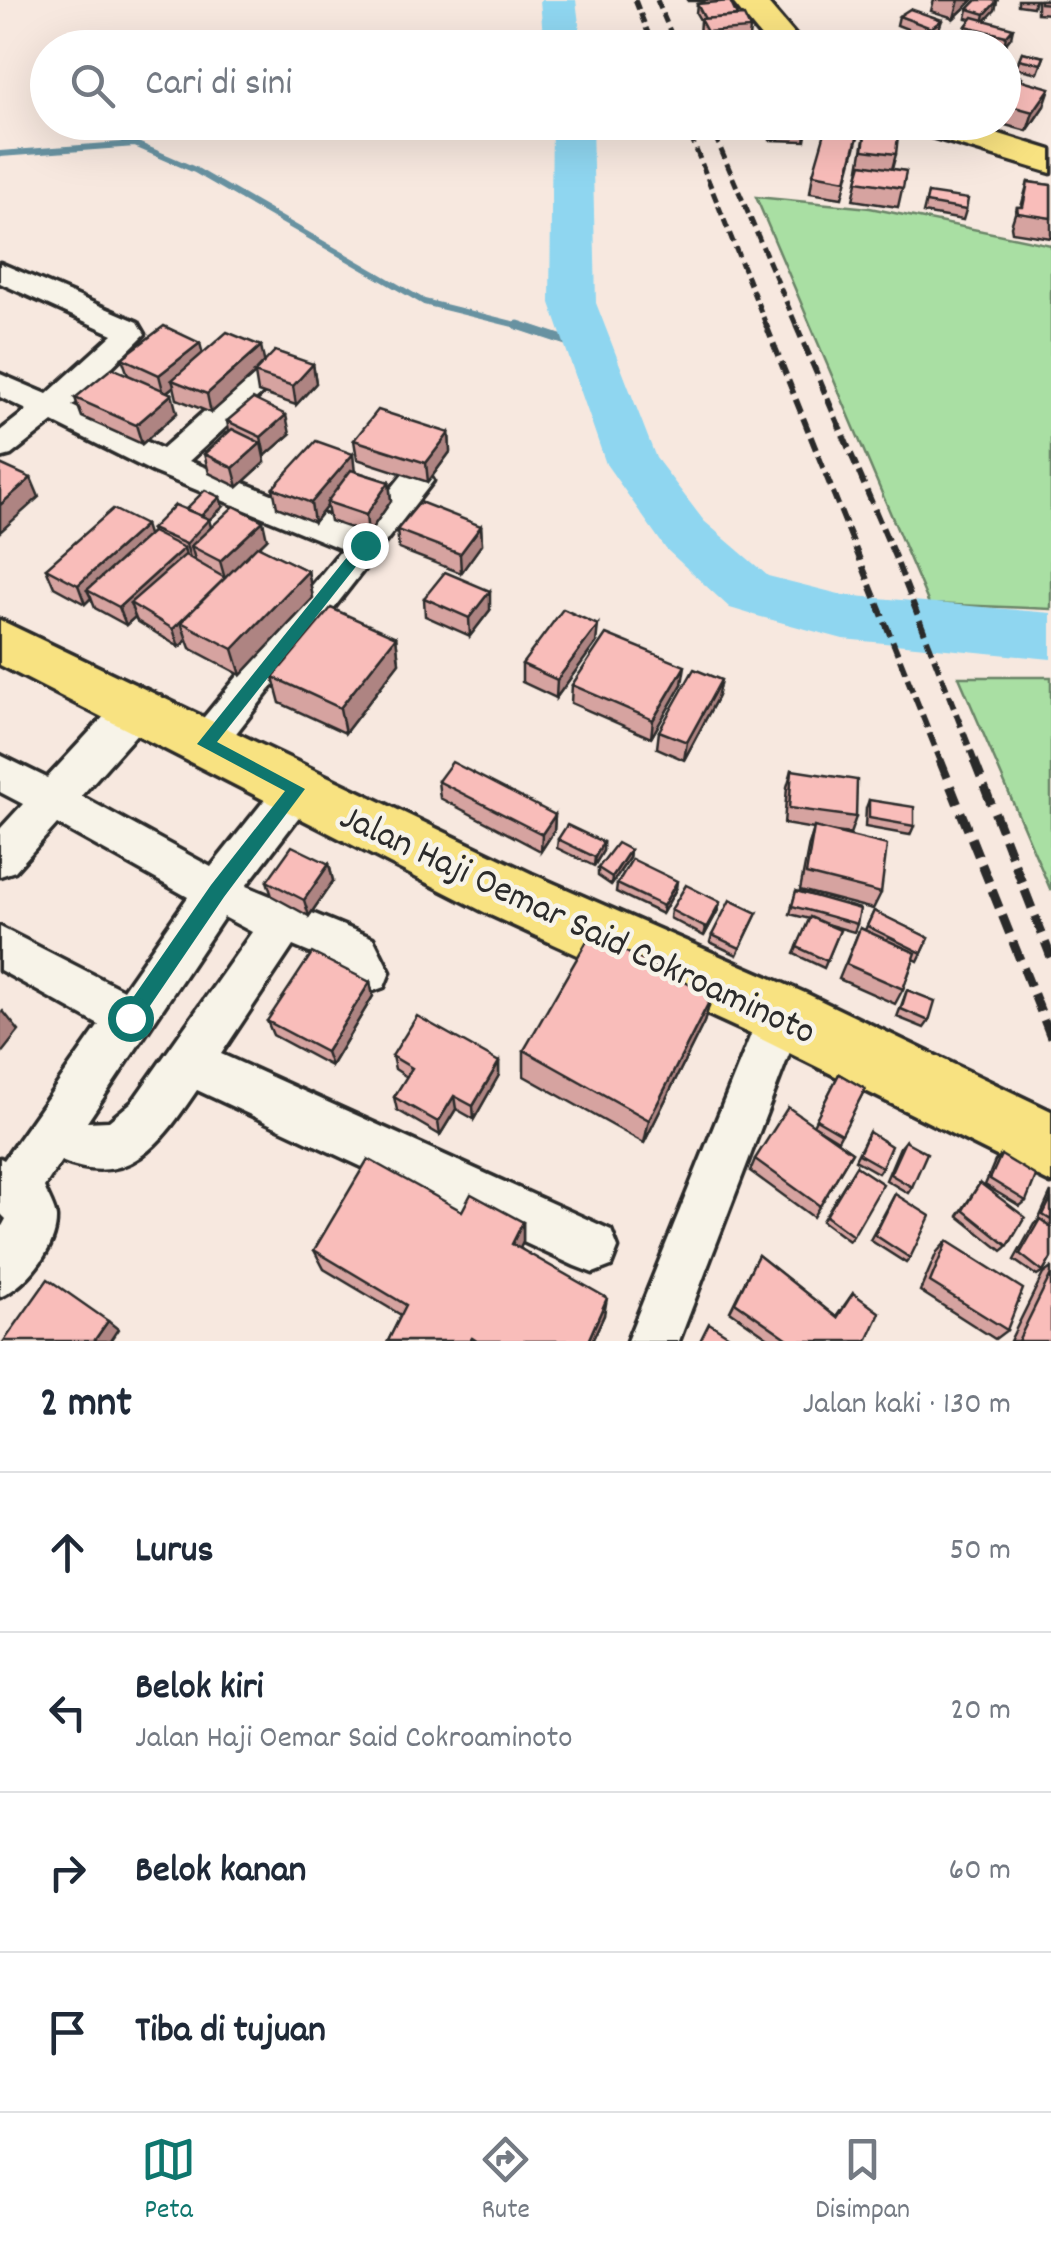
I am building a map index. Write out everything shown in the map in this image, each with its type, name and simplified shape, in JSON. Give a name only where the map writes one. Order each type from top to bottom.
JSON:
[{"type":"main road","points":[[747,0],[773,30]]},
{"type":"main road","points":[[980,140],[1051,162]]},
{"type":"main road","name":"Jalan Haji Oemar Said Cokroaminoto","points":[[4,649],[135,709],[510,894],[780,1015],[1051,1148]]},
{"type":"street","points":[[0,272],[128,328],[128,339],[0,447]]},
{"type":"street","points":[[165,464],[267,372]]},
{"type":"street","points":[[0,384],[165,464],[365,545]]},
{"type":"street","points":[[205,744],[416,481]]},
{"type":"street","points":[[0,858],[135,709]]},
{"type":"street","points":[[0,772],[217,891],[284,924],[335,939],[357,952],[368,972]]},
{"type":"street","points":[[0,1272],[29,1233],[33,1220],[6,1186],[52,1132],[217,891],[297,789]]},
{"type":"street","points":[[52,1132],[74,1145],[106,1148],[127,1142],[284,924]]},
{"type":"street","points":[[0,948],[130,1018]]},
{"type":"street","points":[[653,1341],[780,1015]]},
{"type":"street","points":[[188,1062],[593,1248]]},
{"type":"green space","points":[[756,197],[870,208],[1051,245],[1051,609],[929,604]]},
{"type":"green space","points":[[959,677],[1051,677],[1051,891]]},
{"type":"building","points":[[977,0],[997,1],[985,14],[968,9]]},
{"type":"building","points":[[730,1],[737,16],[705,19],[697,4]]},
{"type":"building","points":[[910,9],[942,20],[931,28],[899,16]]},
{"type":"building","points":[[744,16],[750,29],[706,30],[700,19]]},
{"type":"building","points":[[973,17],[1013,28],[982,30],[966,26]]},
{"type":"building","points":[[1021,54],[1044,57],[1041,64],[1021,59]]},
{"type":"building","points":[[1021,81],[1050,88],[1033,112],[1021,109]]},
{"type":"building","points":[[823,140],[856,140],[846,180],[813,174]]},
{"type":"building","points":[[864,140],[898,140],[896,154],[863,150]]},
{"type":"building","points":[[862,164],[906,171],[903,188],[857,181]]},
{"type":"building","points":[[1028,182],[1051,185],[1051,218],[1018,213]]},
{"type":"building","points":[[928,193],[968,199],[966,210],[926,203]]},
{"type":"building","points":[[164,326],[200,343],[159,375],[122,358]]},
{"type":"building","points":[[227,332],[261,346],[207,394],[172,380]]},
{"type":"building","points":[[275,351],[313,364],[293,386],[254,373]]},
{"type":"building","points":[[112,368],[172,394],[136,425],[75,398]]},
{"type":"building","points":[[253,399],[286,415],[261,437],[227,421]]},
{"type":"building","points":[[378,410],[449,433],[426,463],[354,440]]},
{"type":"building","points":[[232,429],[261,443],[233,468],[204,454]]},
{"type":"building","points":[[316,441],[353,454],[311,503],[273,488]]},
{"type":"building","points":[[0,464],[31,478],[0,505]]},
{"type":"building","points":[[351,470],[389,482],[366,515],[327,502]]},
{"type":"building","points":[[205,490],[220,497],[201,516],[186,509]]},
{"type":"building","points":[[420,502],[481,526],[460,554],[397,530]]},
{"type":"building","points":[[175,505],[209,519],[186,544],[151,529]]},
{"type":"building","points":[[234,506],[263,521],[220,561],[191,546]]},
{"type":"building","points":[[113,509],[145,525],[78,585],[46,568]]},
{"type":"building","points":[[152,532],[184,548],[119,607],[87,590]]},
{"type":"building","points":[[257,546],[308,571],[233,649],[181,622]]},
{"type":"building","points":[[185,555],[225,578],[173,629],[130,603]]},
{"type":"building","points":[[445,572],[490,591],[469,618],[424,598]]},
{"type":"building","points":[[331,608],[396,637],[340,708],[273,677]]},
{"type":"building","points":[[563,609],[598,625],[557,680],[522,664]]},
{"type":"building","points":[[606,634],[685,666],[653,720],[572,685]]},
{"type":"building","points":[[694,669],[721,680],[687,742],[659,731]]},
{"type":"building","points":[[452,762],[555,815],[542,834],[438,781]]},
{"type":"building","points":[[792,770],[857,780],[856,817],[789,808]]},
{"type":"building","points":[[869,800],[914,807],[914,826],[869,818]]},
{"type":"building","points":[[567,825],[603,842],[595,857],[558,839]]},
{"type":"building","points":[[814,827],[887,845],[881,893],[806,874]]},
{"type":"building","points":[[617,843],[630,850],[612,877],[598,868]]},
{"type":"building","points":[[292,846],[329,864],[304,900],[267,881]]},
{"type":"building","points":[[632,859],[677,881],[663,906],[617,884]]},
{"type":"building","points":[[686,885],[720,902],[706,928],[671,910]]},
{"type":"building","points":[[796,891],[860,909],[857,924],[792,906]]},
{"type":"building","points":[[730,900],[757,913],[740,948],[712,935]]},
{"type":"building","points":[[874,911],[929,938],[922,953],[867,926]]},
{"type":"building","points":[[810,917],[840,930],[827,961],[797,947]]},
{"type":"building","points":[[860,928],[916,953],[903,989],[846,964]]},
{"type":"building","points":[[591,934],[712,996],[649,1120],[524,1050]]},
{"type":"building","points":[[312,953],[370,982],[326,1052],[267,1021]]},
{"type":"building","points":[[907,990],[935,1001],[929,1021],[901,1009]]},
{"type":"building","points":[[417,1016],[499,1062],[473,1106],[454,1096],[438,1122],[394,1097],[412,1068],[392,1056]]},
{"type":"building","points":[[839,1074],[865,1089],[842,1134],[816,1119]]},
{"type":"building","points":[[788,1107],[852,1152],[820,1206],[755,1159]]},
{"type":"building","points":[[869,1132],[891,1146],[882,1167],[859,1154]]},
{"type":"building","points":[[905,1141],[927,1153],[912,1187],[890,1174]]},
{"type":"building","points":[[1001,1155],[1036,1176],[1026,1201],[990,1179]]},
{"type":"building","points":[[368,1159],[462,1211],[471,1194],[523,1222],[512,1244],[607,1298],[588,1341],[388,1341],[406,1305],[314,1250]]},
{"type":"building","points":[[856,1166],[883,1184],[853,1236],[826,1216]]},
{"type":"building","points":[[980,1183],[1025,1217],[1008,1246],[963,1210]]},
{"type":"building","points":[[895,1194],[930,1216],[910,1258],[875,1235]]},
{"type":"building","points":[[1051,1198],[1051,1220],[1043,1215]]},
{"type":"building","points":[[1040,1219],[1051,1227],[1051,1258],[1043,1272],[1020,1254]]},
{"type":"building","points":[[947,1241],[1023,1289],[1007,1330],[930,1282]]},
{"type":"building","points":[[758,1255],[837,1318],[853,1293],[880,1313],[867,1341],[791,1341],[735,1302]]},
{"type":"building","points":[[1051,1274],[1051,1341],[1018,1341]]},
{"type":"building","points":[[48,1279],[108,1321],[94,1341],[4,1341]]},
{"type":"building","points":[[709,1323],[737,1341],[700,1341]]},
{"type":"waterway","points":[[558,0],[561,30]]},
{"type":"waterway","points":[[572,140],[573,303],[632,464],[685,535],[750,593],[843,617],[1051,636]]},
{"type":"waterway","points":[[0,154],[135,144],[195,170],[424,302],[521,326]]},
{"type":"waterway","points":[[521,326],[525,327]]},
{"type":"waterway","points":[[521,326],[590,349]]},
{"type":"railway","points":[[635,0],[647,30]]},
{"type":"railway","points":[[657,0],[670,30]]},
{"type":"railway","points":[[692,140],[767,327]]},
{"type":"railway","points":[[717,140],[797,327]]},
{"type":"railway","points":[[766,325],[941,762]]},
{"type":"railway","points":[[796,325],[895,557],[975,762]]},
{"type":"railway","points":[[940,760],[1051,1037]]},
{"type":"railway","points":[[974,760],[1051,957]]},
{"type":"route","points":[[130,1018],[217,891],[297,789],[205,744],[365,545]]}]
